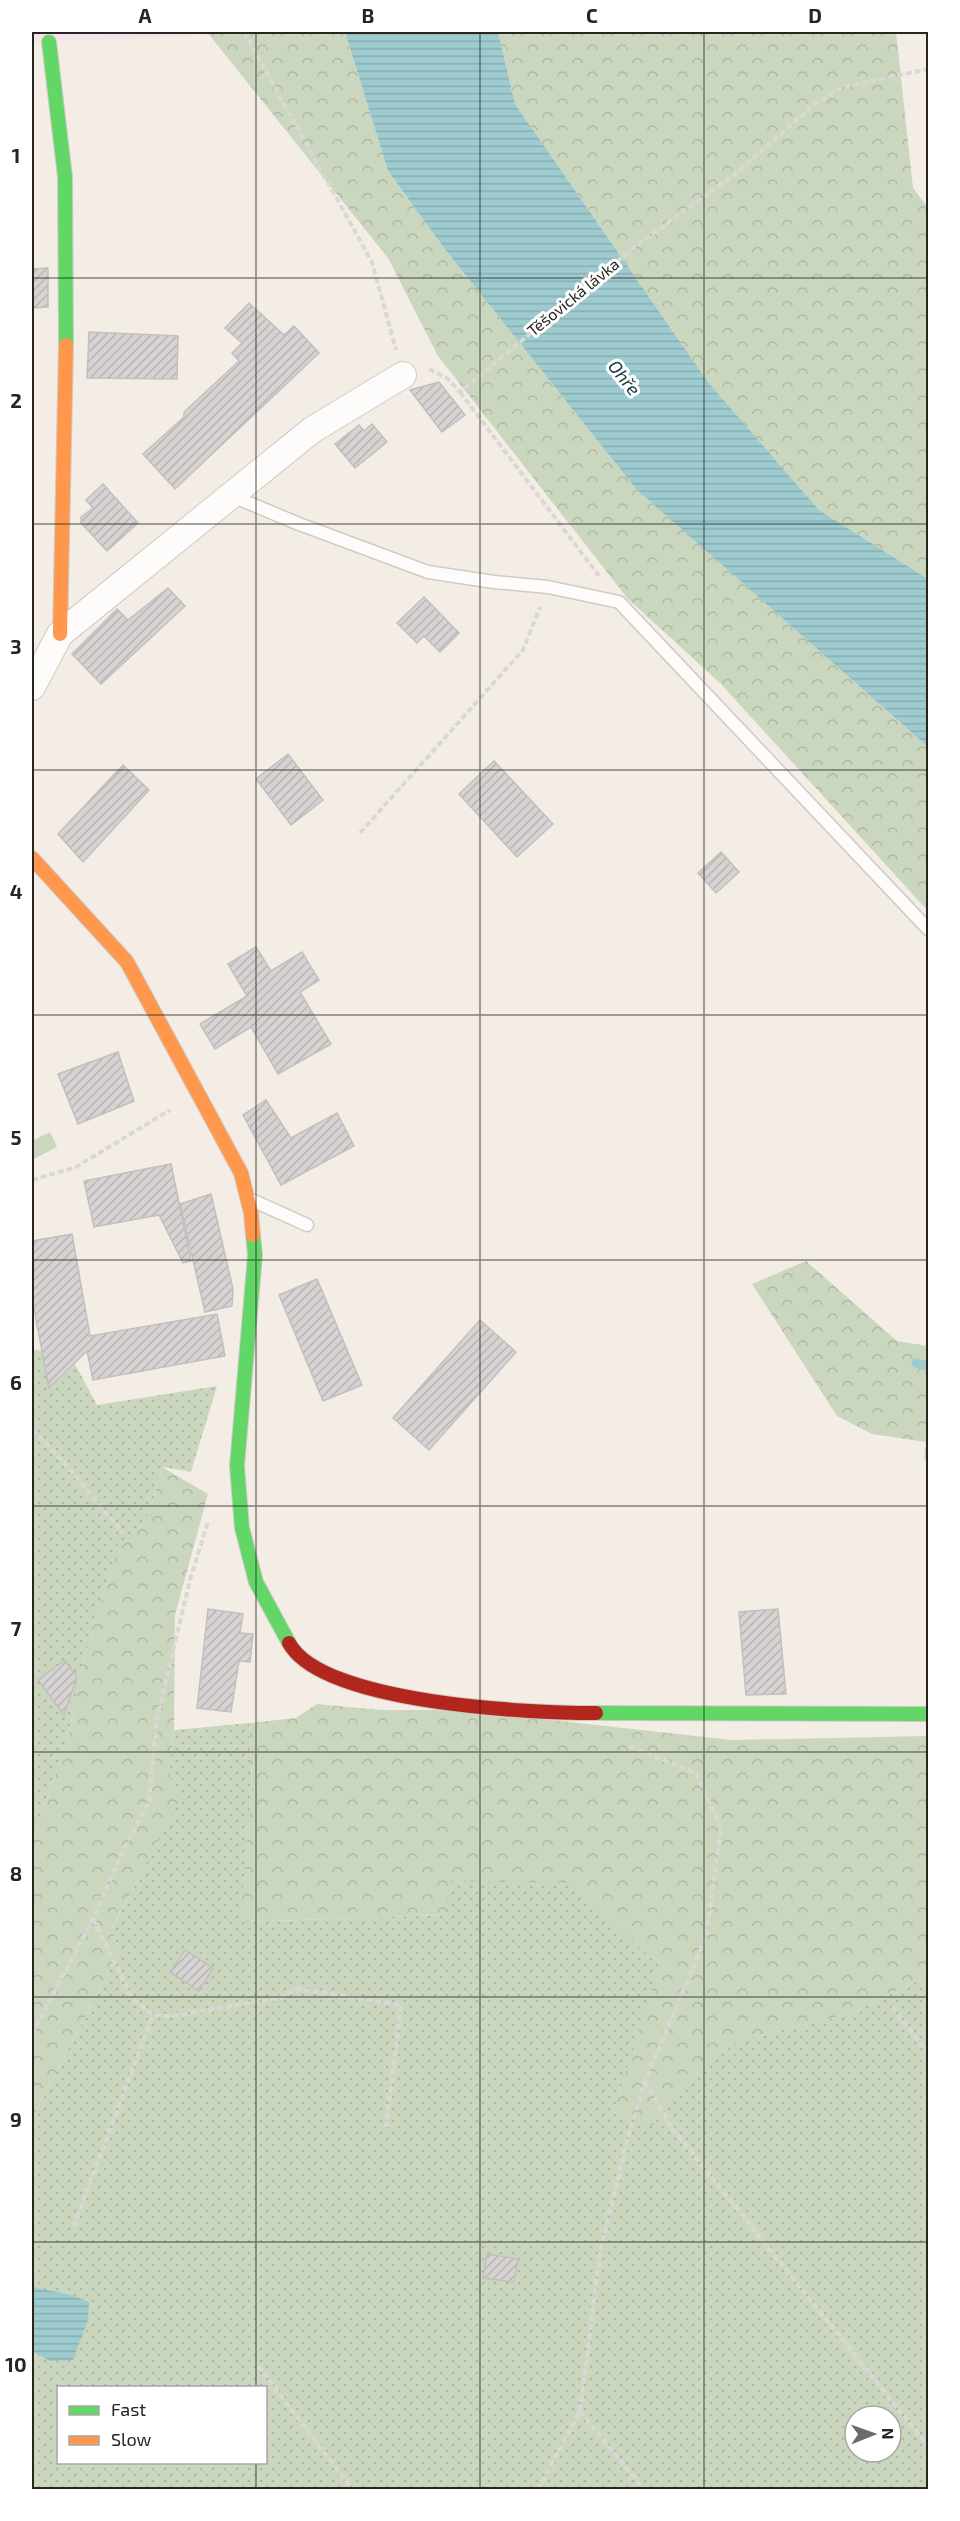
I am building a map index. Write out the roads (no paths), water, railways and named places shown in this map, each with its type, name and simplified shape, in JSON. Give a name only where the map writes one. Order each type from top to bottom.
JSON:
[{"type":"street","points":[[48,37],[65,177],[67,311],[60,634]]},
{"type":"street","points":[[32,687],[60,634],[312,430],[403,375]]},
{"type":"street","points":[[32,858],[127,962],[241,1173],[255,1254],[237,1466],[242,1528],[256,1582],[295,1654],[323,1673],[412,1699],[548,1713],[928,1714]]},
{"type":"lane","points":[[232,496],[299,524],[428,572],[548,587],[619,602],[928,929]]},
{"type":"lane","points":[[247,1198],[307,1225]]},
{"type":"water","name":"Ohře","points":[[345,32],[498,32],[515,104],[708,382],[819,510],[928,579],[928,747],[636,489],[444,248],[388,171]]},
{"type":"water","points":[[32,2287],[72,2295],[89,2302],[88,2320],[73,2360],[50,2361],[32,2351]]},
{"type":"waterway","points":[[916,1363],[928,1366]]}]
